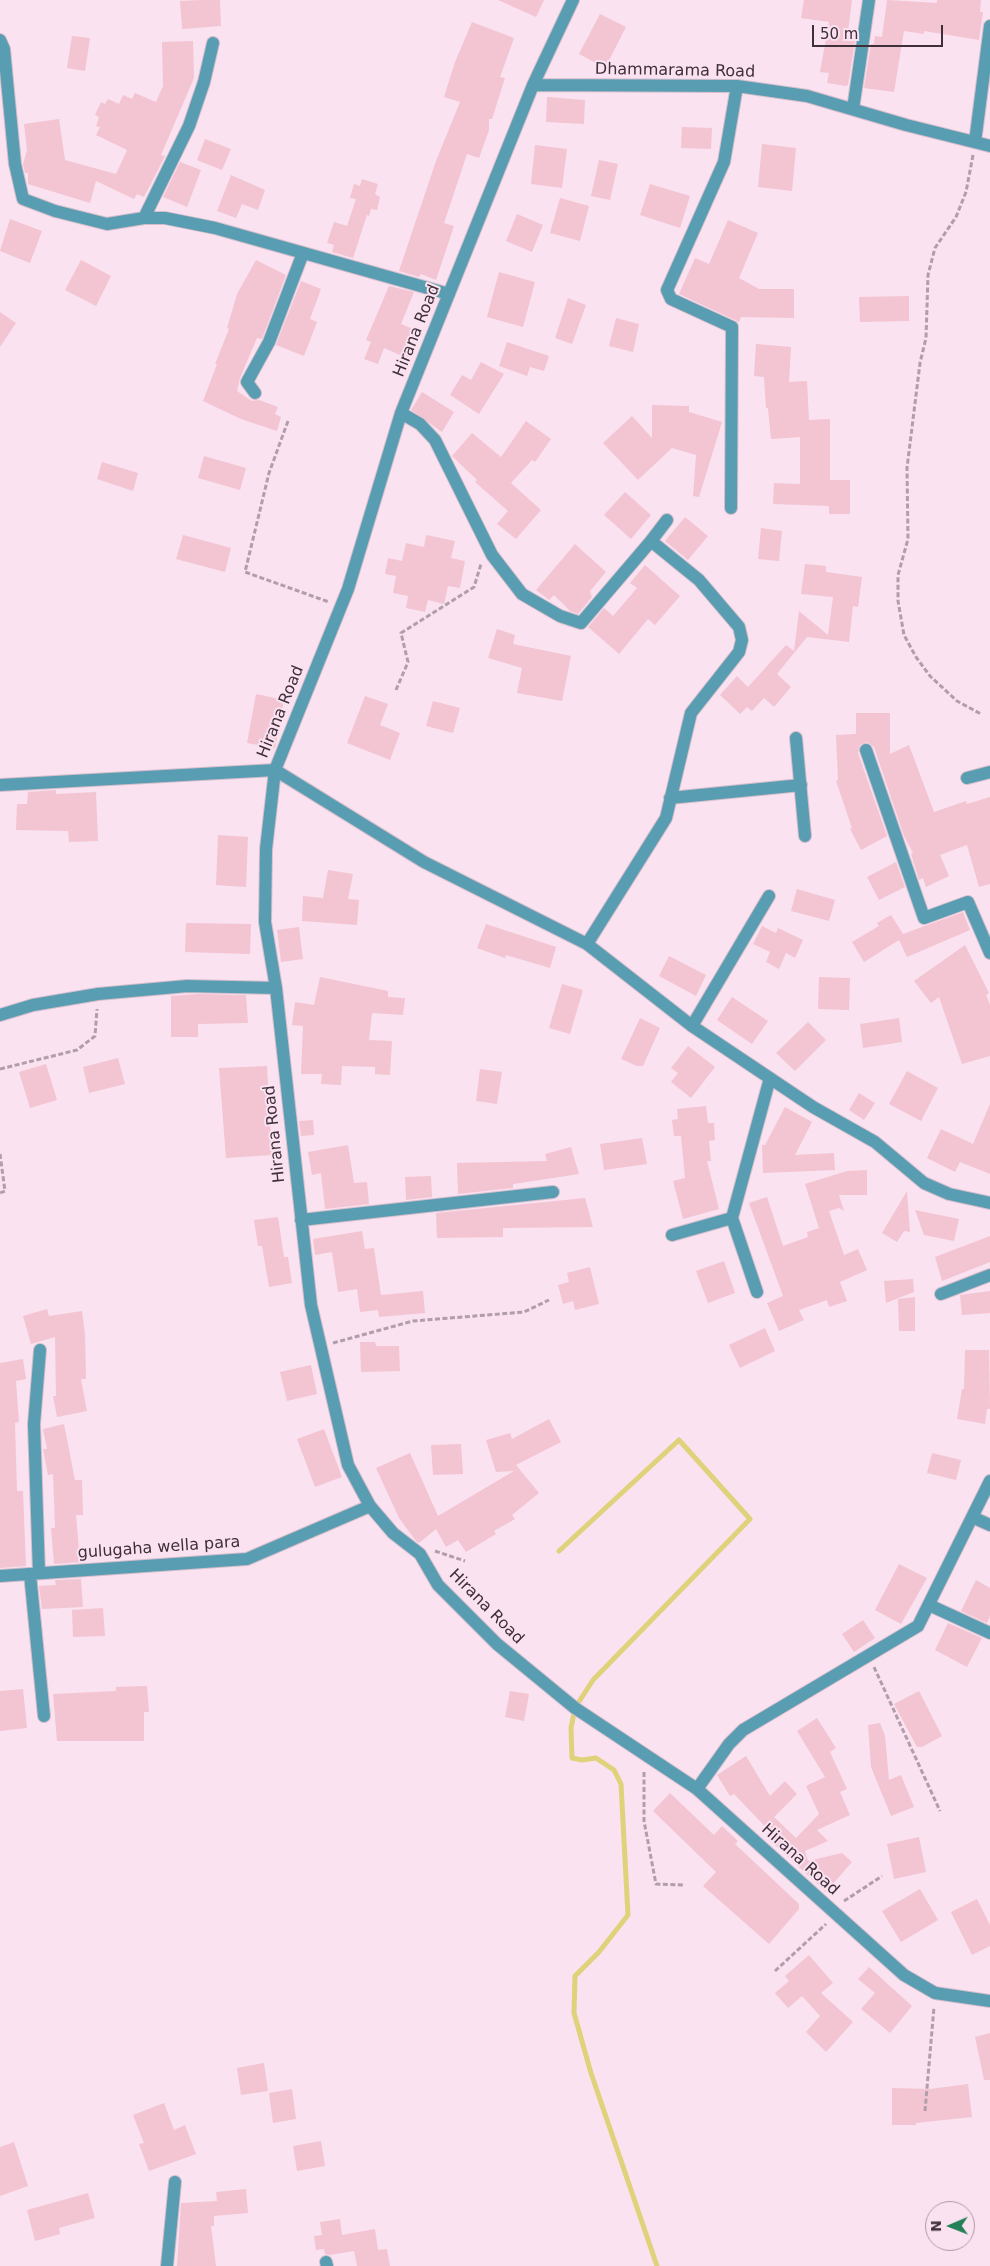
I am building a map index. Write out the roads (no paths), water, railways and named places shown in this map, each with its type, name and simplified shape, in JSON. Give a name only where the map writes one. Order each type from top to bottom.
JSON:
[{"type":"street","name":"Hirana Road","points":[[573,0],[533,85],[401,413],[341,606],[275,770],[266,849],[264,922],[276,988],[311,1305],[348,1465],[370,1506],[393,1533],[420,1554],[438,1585],[497,1644],[575,1708],[697,1789],[904,1976],[935,1993],[990,2001]]},
{"type":"street","points":[[853,109],[869,0]]},
{"type":"street","points":[[975,142],[990,26]]},
{"type":"street","points":[[0,40],[4,49],[15,164],[23,199],[55,211],[108,224],[144,218],[165,218],[215,228],[450,294]]},
{"type":"street","points":[[144,218],[189,126],[204,82],[213,43]]},
{"type":"street","name":"Dhammarama Road","points":[[533,85],[737,86],[807,96],[990,146]]},
{"type":"street","points":[[731,508],[732,328],[671,299],[668,290],[724,162],[737,86]]},
{"type":"street","points":[[255,393],[247,382],[269,342],[303,253]]},
{"type":"street","points":[[401,413],[420,424],[435,440],[487,546],[522,594],[560,616],[581,623],[668,520]]},
{"type":"street","points":[[588,944],[666,818],[691,713],[739,652],[742,640],[739,627],[699,580],[651,541]]},
{"type":"street","points":[[796,738],[805,836]]},
{"type":"street","points":[[866,750],[924,918],[968,902],[990,953]]},
{"type":"street","points":[[0,785],[275,770],[424,862],[588,944],[692,1026],[813,1108],[875,1142],[924,1183],[949,1194],[990,1203]]},
{"type":"street","points":[[967,778],[990,772]]},
{"type":"street","points":[[670,798],[801,785]]},
{"type":"street","points":[[692,1026],[769,896]]},
{"type":"street","points":[[0,1015],[33,1005],[98,994],[187,986],[276,988]]},
{"type":"street","points":[[757,1292],[732,1218],[770,1078]]},
{"type":"street","points":[[301,1220],[553,1192]]},
{"type":"street","points":[[672,1235],[732,1218]]},
{"type":"street","points":[[941,1294],[990,1275]]},
{"type":"street","points":[[40,1350],[34,1424],[34,1574],[44,1716]]},
{"type":"street","points":[[697,1789],[729,1744],[743,1730],[918,1626],[990,1481]]},
{"type":"street","name":"gulugaha wella para","points":[[0,1576],[247,1559],[370,1506]]},
{"type":"street","points":[[972,1517],[990,1525]]},
{"type":"street","points":[[929,1605],[990,1633]]},
{"type":"street","points":[[167,2266],[175,2182]]},
{"type":"waterway","points":[[559,1551],[679,1440],[750,1519],[593,1680],[575,1708],[571,1728],[572,1758],[582,1760],[596,1758],[614,1770],[621,1784],[628,1915],[599,1952],[575,1976],[574,2013],[591,2073],[657,2266]]}]
